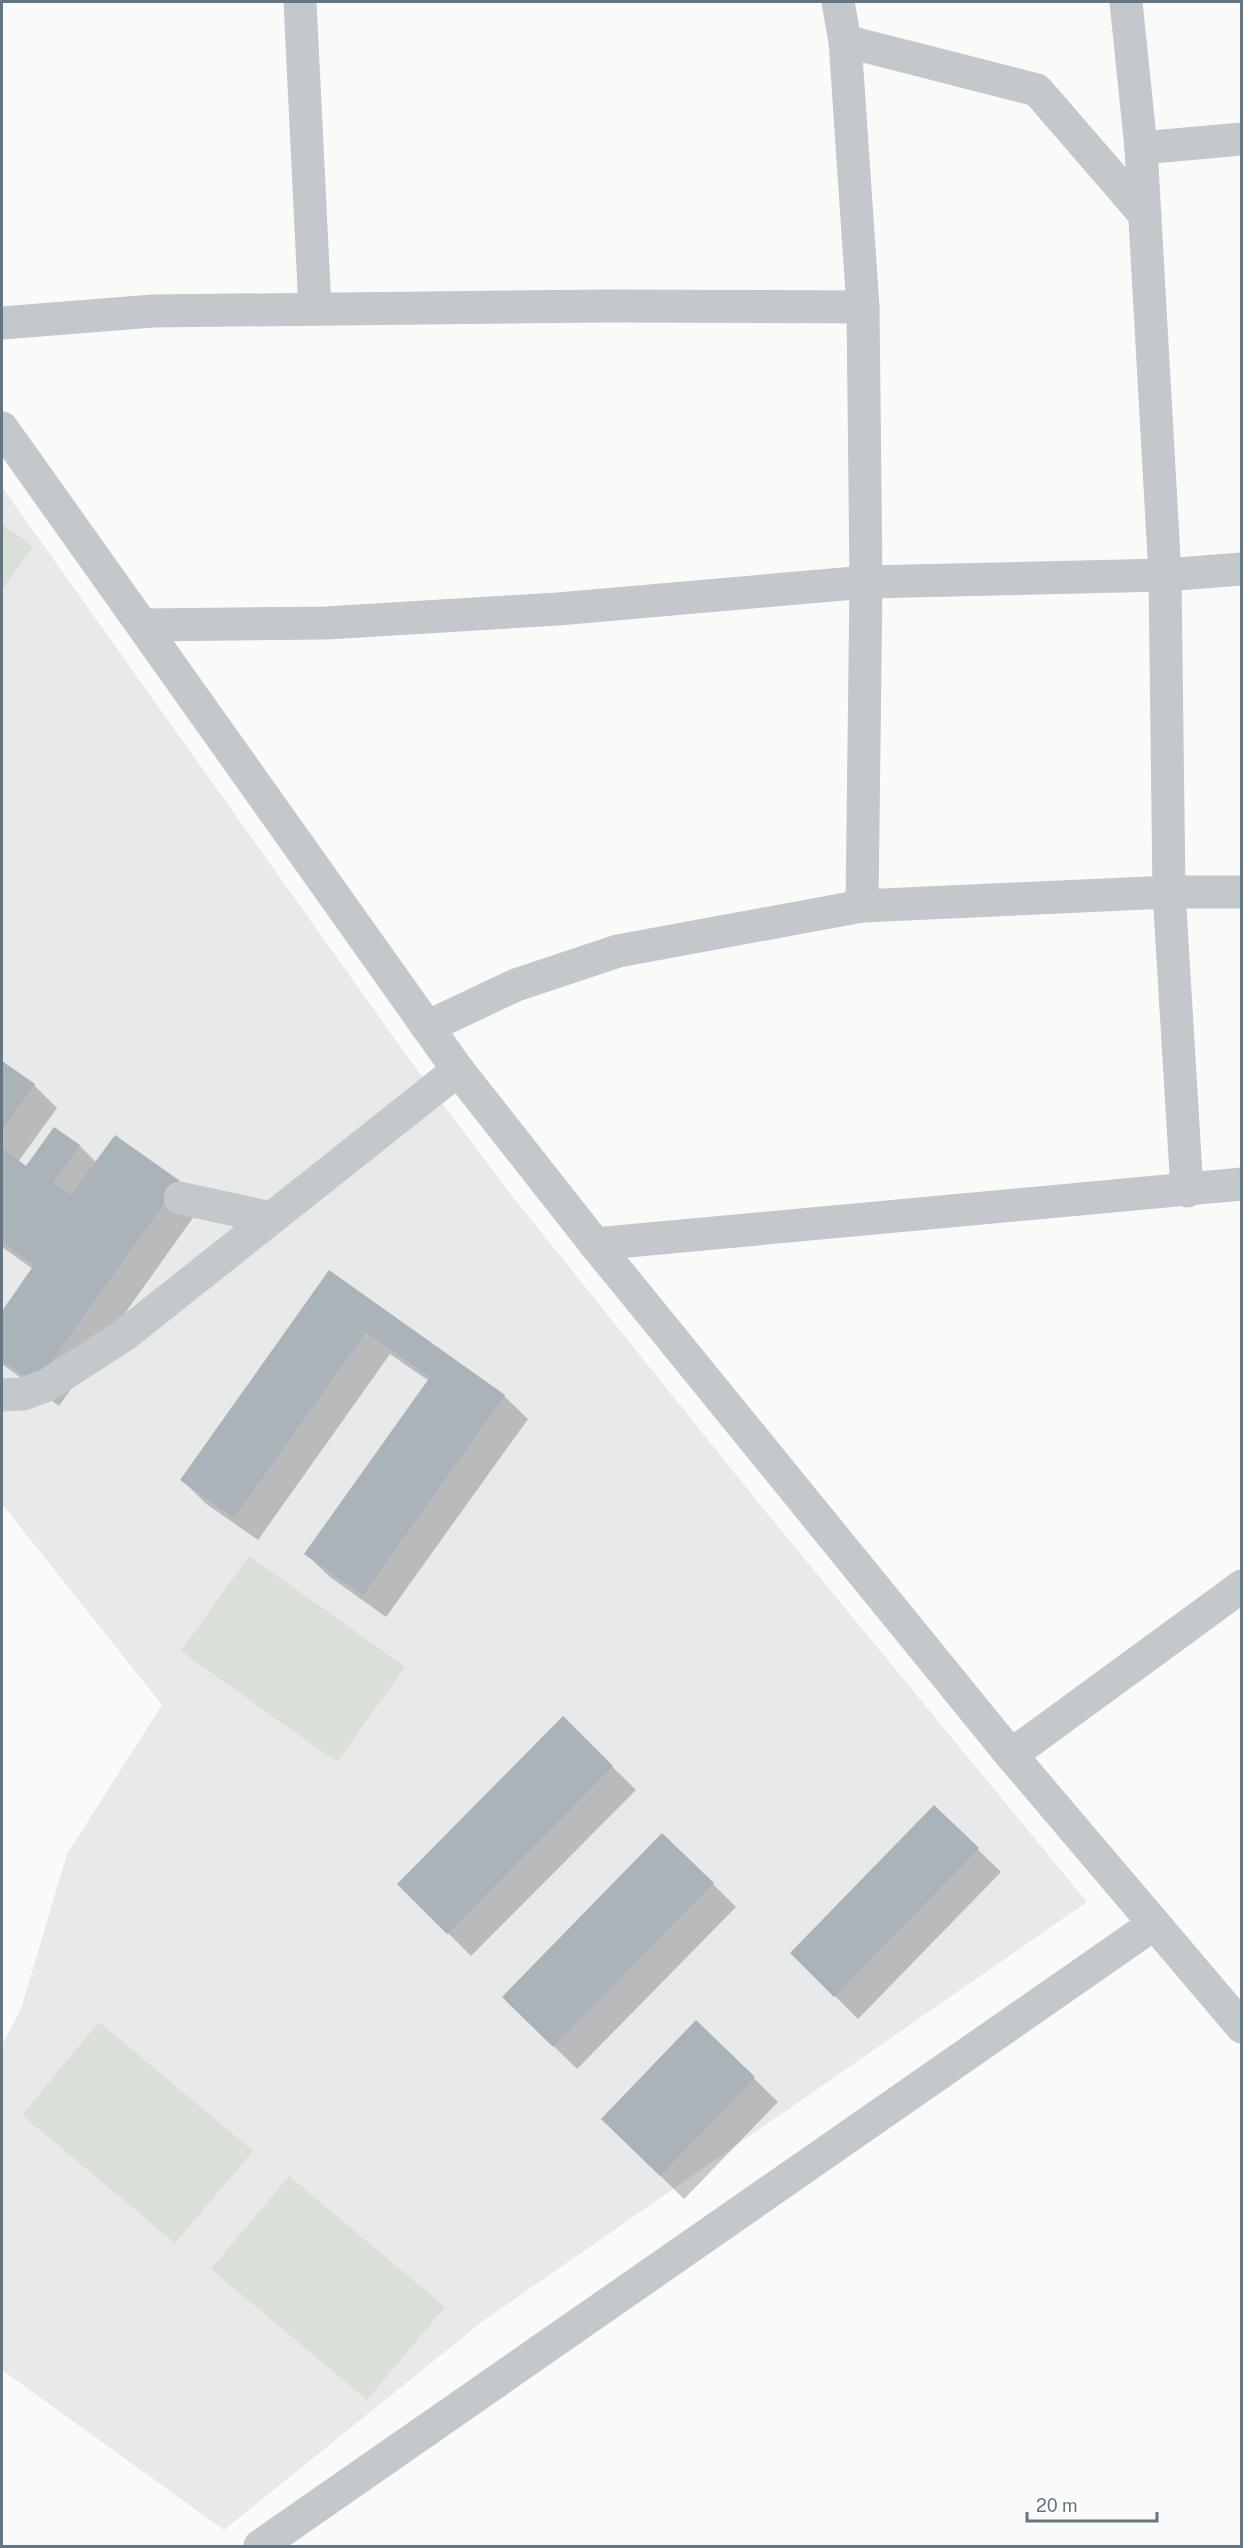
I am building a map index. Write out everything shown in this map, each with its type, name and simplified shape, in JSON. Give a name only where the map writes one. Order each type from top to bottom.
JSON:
[{"type":"street","points":[[300,2],[315,309]]},
{"type":"street","points":[[838,2],[845,41],[863,308],[866,582],[862,906]]},
{"type":"street","points":[[1126,2],[1141,148],[1165,575],[1169,892],[1187,1191]]},
{"type":"street","points":[[845,41],[1037,90],[1145,215]]},
{"type":"street","points":[[1141,148],[1242,139]]},
{"type":"street","points":[[2,323],[153,311],[606,306],[863,308]]},
{"type":"street","points":[[2,428],[458,1070],[595,1244],[1011,1755],[1242,2027]]},
{"type":"street","points":[[143,625],[326,623],[558,609],[866,582],[1165,575],[1242,569]]},
{"type":"street","points":[[427,1027],[516,985],[618,951],[862,906],[1169,892],[1242,892]]},
{"type":"street","points":[[2,1395],[23,1394],[47,1385],[123,1336],[458,1070]]},
{"type":"street","points":[[595,1244],[1187,1191],[1242,1184]]},
{"type":"street","points":[[180,1198],[271,1218]]},
{"type":"street","points":[[1011,1755],[1242,1586]]},
{"type":"street","points":[[260,2547],[1154,1924]]},
{"type":"shaded area","points":[[2,487],[409,1059],[505,1187],[761,1506],[1087,1902],[483,2321],[224,2530],[2,2370],[2,2045],[21,2009],[67,1854],[162,1705],[2,1504]]},
{"type":"shaded area","points":[[2,524],[33,547],[2,589]]},
{"type":"shaded area","points":[[249,1556],[405,1667],[337,1762],[181,1651]]},
{"type":"shaded area","points":[[99,2022],[253,2151],[175,2243],[22,2115]]},
{"type":"shaded area","points":[[289,2176],[445,2307],[367,2400],[211,2269]]},
{"type":"building","points":[[2,1061],[35,1084],[2,1130]]},
{"type":"building","points":[[54,1127],[80,1145],[53,1183],[71,1195],[115,1135],[180,1181],[35,1384],[2,1360],[2,1311],[34,1265],[2,1242],[2,1148],[26,1166]]},
{"type":"building","points":[[329,1270],[505,1395],[363,1595],[304,1554],[430,1377],[366,1332],[234,1518],[180,1480]]},
{"type":"building","points":[[563,1716],[613,1766],[447,1934],[397,1884]]},
{"type":"building","points":[[934,1805],[979,1848],[834,1997],[790,1953]]},
{"type":"building","points":[[662,1833],[714,1883],[553,2047],[502,1997]]},
{"type":"building","points":[[696,2020],[755,2077],[660,2176],[601,2119]]}]
